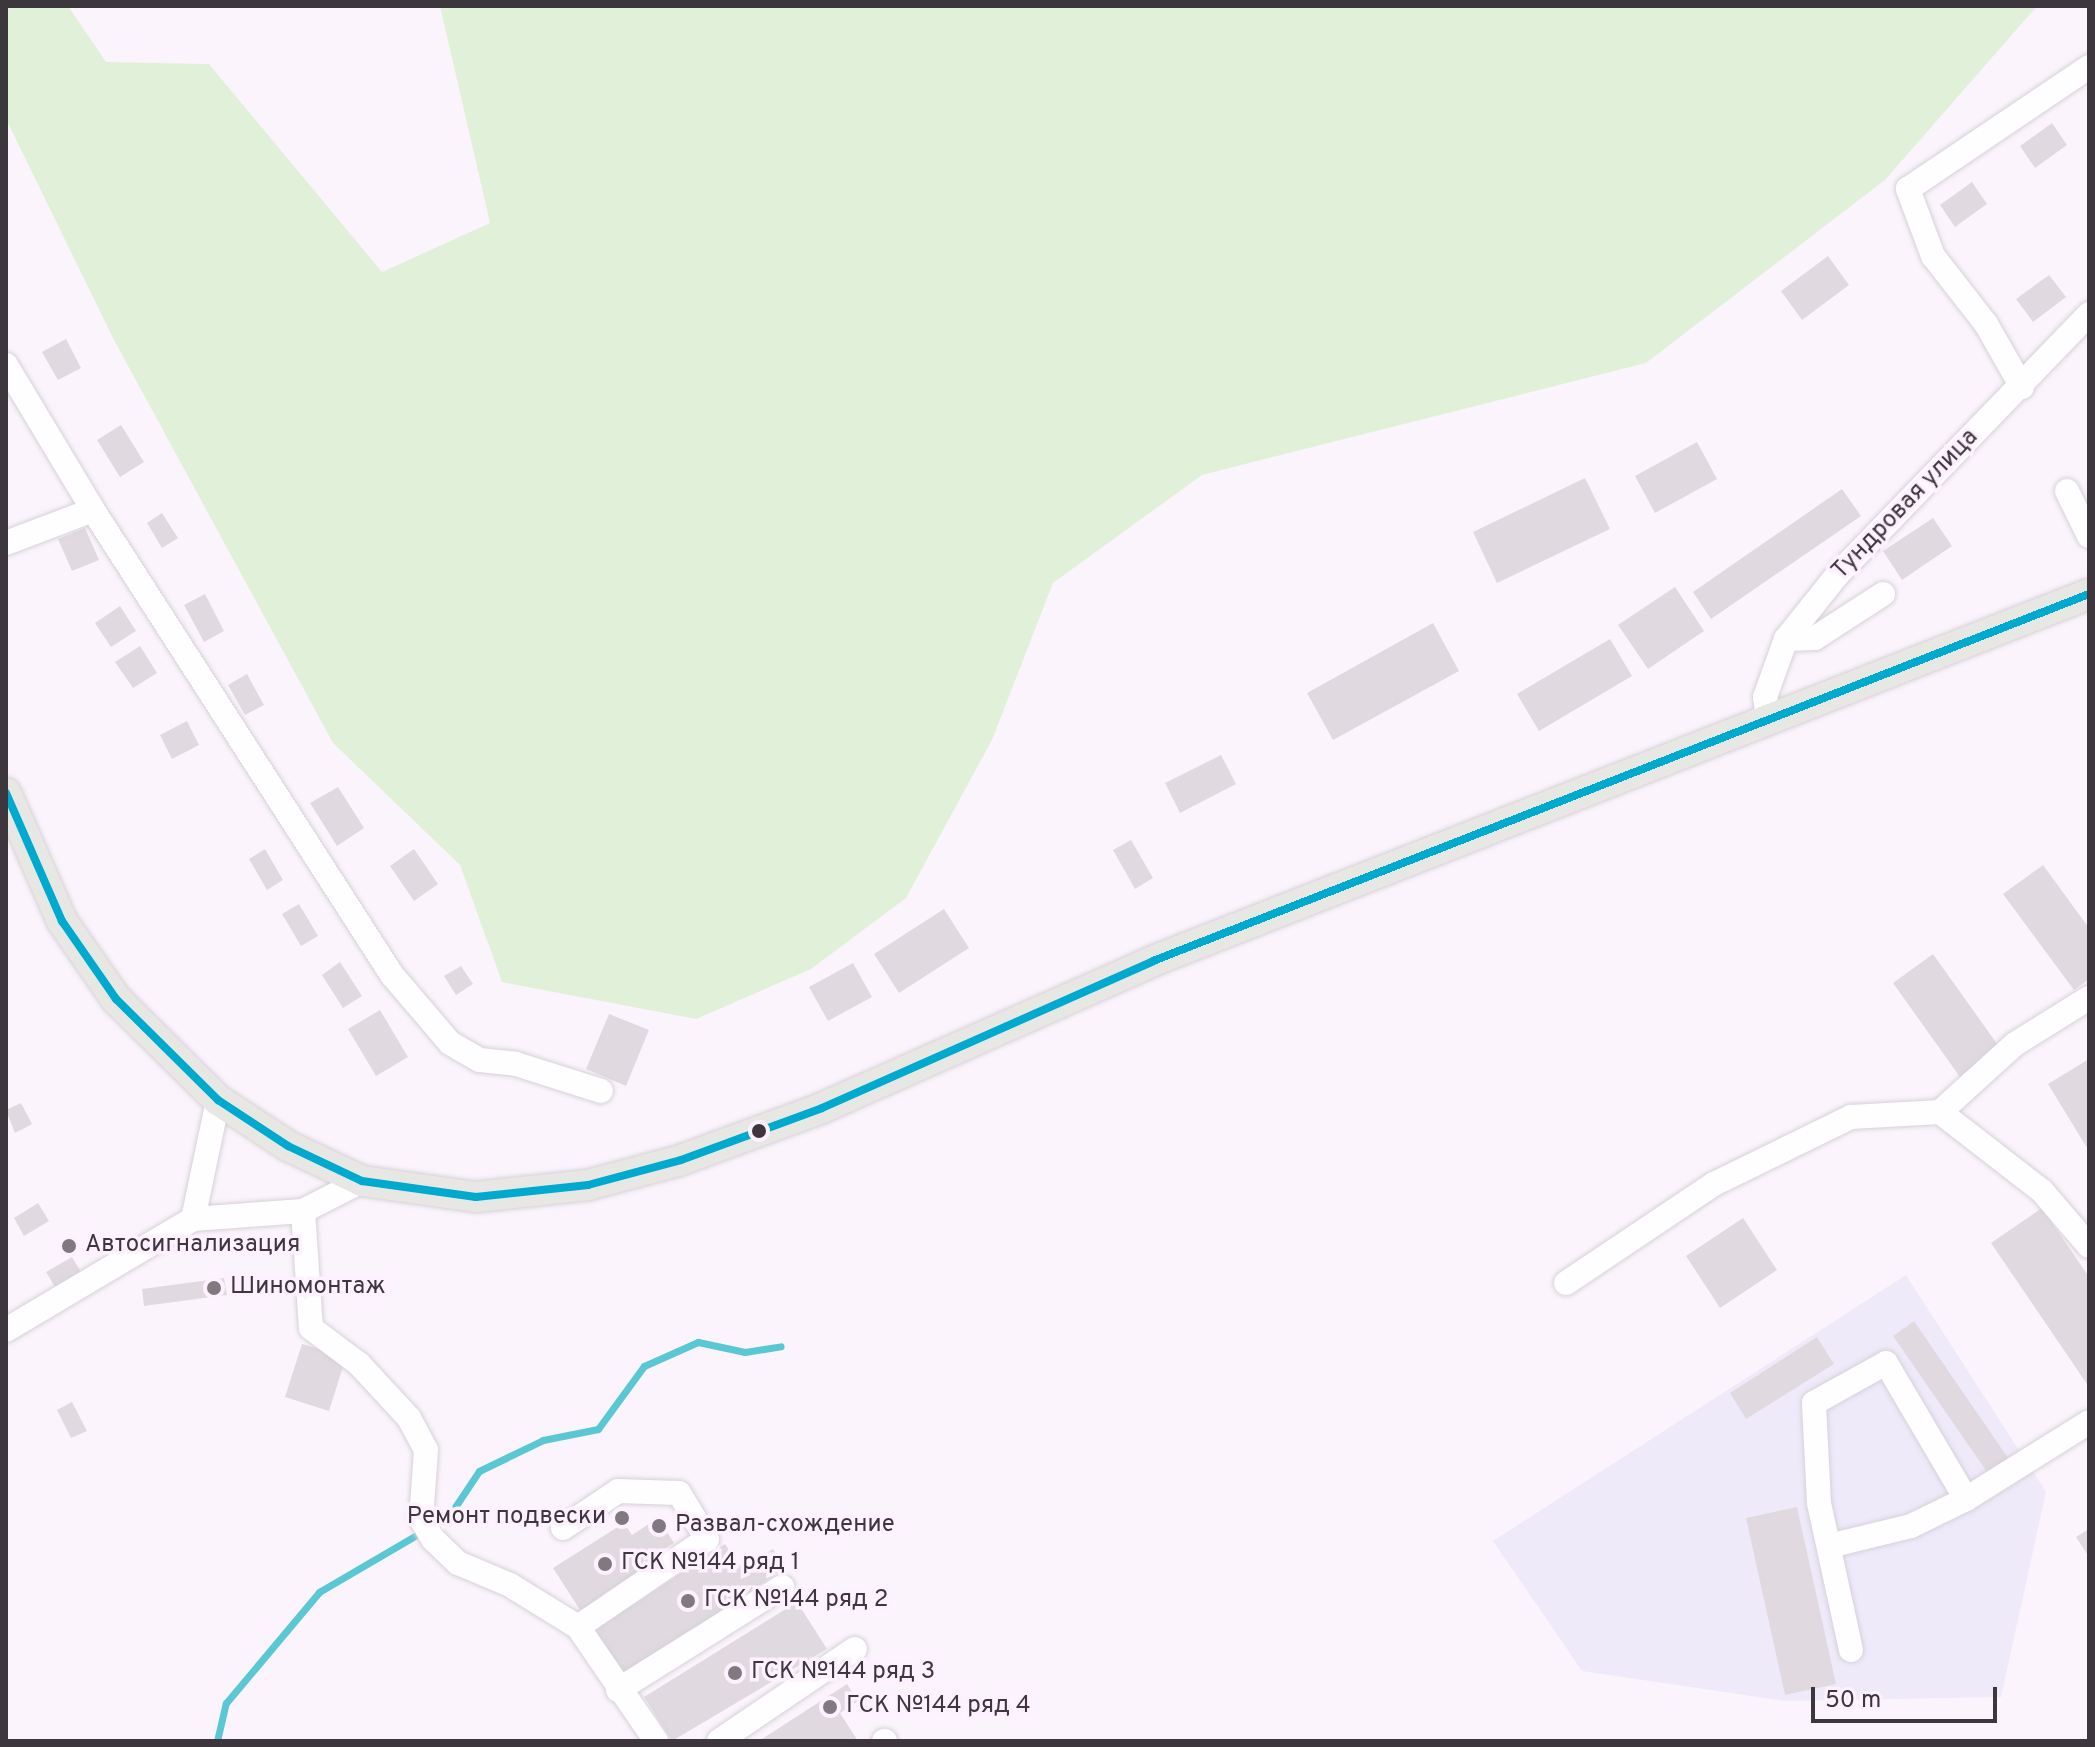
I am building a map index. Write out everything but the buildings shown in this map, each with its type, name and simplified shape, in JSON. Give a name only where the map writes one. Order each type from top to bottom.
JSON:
[{"type":"main road","points":[[6,793],[71,934],[116,999],[218,1100],[288,1146],[362,1181],[476,1197],[588,1185],[681,1160],[822,1108],[1153,961],[2089,594]]},
{"type":"street","points":[[2022,387],[1986,324],[1933,256],[1908,189],[2089,67]]},
{"type":"street","name":"Тундровая улица","points":[[1768,720],[1765,697],[1786,639],[1837,575],[2022,387],[2072,325],[2089,314]]},
{"type":"street","points":[[6,365],[93,510],[392,975],[450,1043],[480,1060],[516,1064],[601,1091]]},
{"type":"street","points":[[2067,491],[2089,536]]},
{"type":"street","points":[[6,543],[93,510]]},
{"type":"street","points":[[1786,639],[1815,638],[1883,594]]},
{"type":"street","points":[[1566,1283],[1714,1184],[1851,1117],[1940,1112],[2015,1044],[2089,998]]},
{"type":"street","points":[[193,1219],[218,1100]]},
{"type":"street","points":[[1940,1112],[2042,1191],[2089,1246]]},
{"type":"street","points":[[6,1330],[193,1219],[303,1211],[362,1181]]},
{"type":"street","points":[[303,1211],[311,1328],[359,1364],[409,1418],[426,1450],[427,1529],[458,1563],[510,1585],[578,1627],[618,1690],[656,1741]]},
{"type":"street","points":[[1851,1650],[1819,1503],[1814,1403],[1886,1363],[1966,1499]]},
{"type":"street","points":[[1829,1546],[1911,1526],[1966,1499],[2089,1422]]},
{"type":"street","points":[[563,1528],[618,1491],[679,1493],[707,1539],[578,1627]]},
{"type":"street","points":[[618,1690],[782,1587]]},
{"type":"street","points":[[719,1741],[855,1649]]},
{"type":"shaded area","points":[[1906,1275],[2046,1492],[2001,1697],[1785,1701],[1582,1671],[1493,1541]]},
{"type":"green space","points":[[6,6],[68,6],[106,62],[209,64],[382,272],[490,223],[440,6],[2037,6],[1885,180],[1646,363],[1202,475],[1053,583],[992,740],[906,898],[811,969],[696,1019],[502,982],[460,865],[333,743],[114,340],[6,119]]},
{"type":"waterway","points":[[217,1741],[226,1703],[319,1592],[449,1516],[479,1471],[543,1440],[598,1429],[644,1366],[698,1342],[745,1352],[781,1346]]},
{"type":"transit line","name":"2","points":[[6,793],[62,921],[116,999],[218,1100],[288,1146],[362,1181],[476,1197],[588,1185],[681,1160],[822,1108],[1153,961],[2089,594]]},
{"type":"place","name":"Автосигнализация","points":[[69,1246]]},
{"type":"place","name":"Шиномонтаж","points":[[214,1288]]},
{"type":"place","name":"Ремонт подвески","points":[[622,1518]]},
{"type":"place","name":"Развал-схождение","points":[[659,1526]]},
{"type":"place","name":"ГСК №144 ряд 1","points":[[605,1564]]},
{"type":"place","name":"ГСК №144 ряд 2","points":[[688,1601]]},
{"type":"place","name":"ГСК №144 ряд 3","points":[[735,1673]]},
{"type":"place","name":"ГСК №144 ряд 4","points":[[830,1707]]}]
